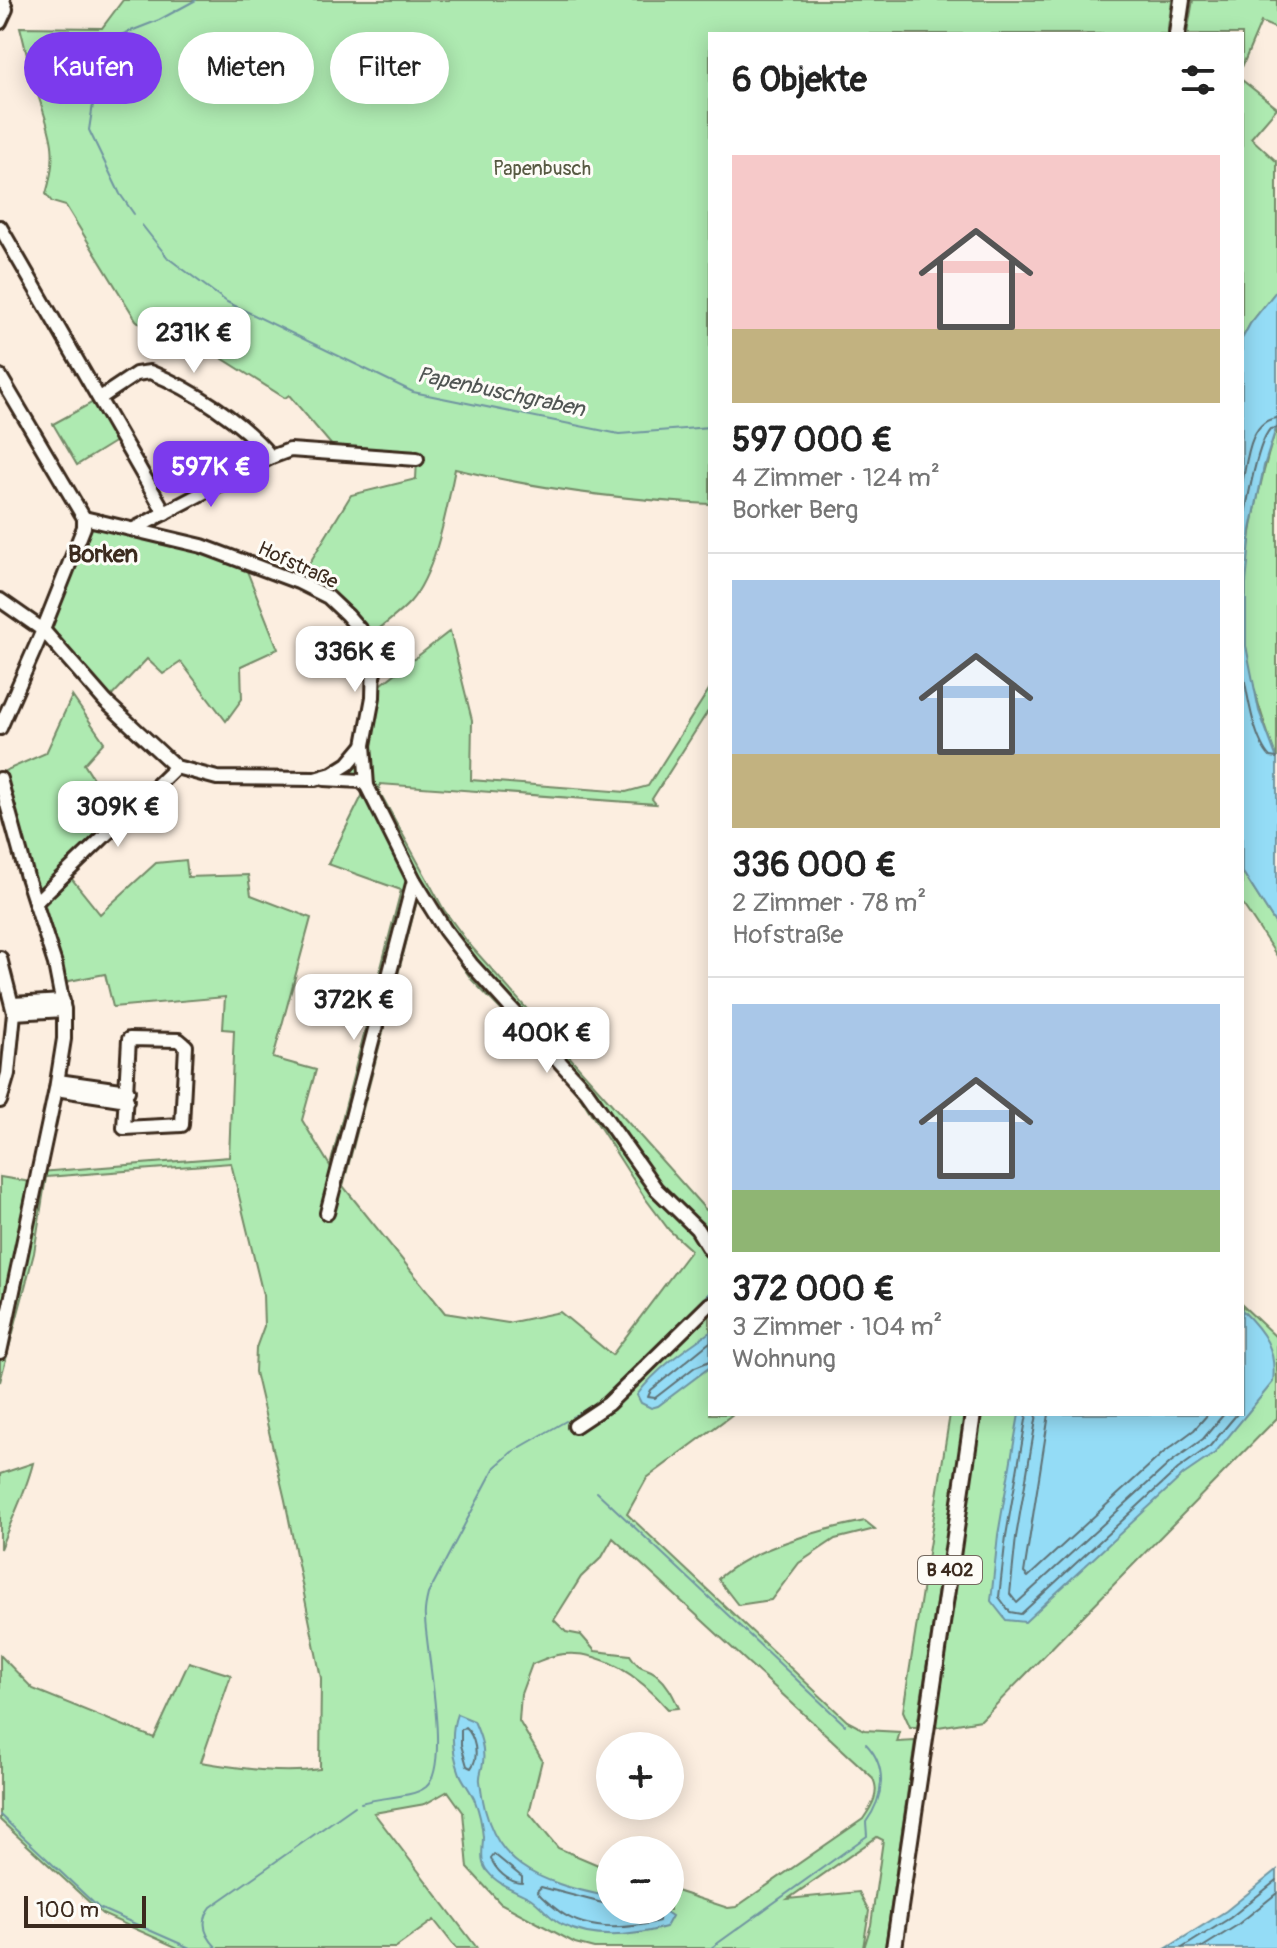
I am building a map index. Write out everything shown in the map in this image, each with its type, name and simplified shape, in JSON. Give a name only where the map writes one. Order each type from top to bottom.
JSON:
[{"type":"main road","points":[[1177,32],[1182,0]]},
{"type":"main road","name":"B 402","points":[[894,1948],[973,1416]]},
{"type":"street","points":[[0,22],[6,9],[3,0]]},
{"type":"street","points":[[0,227],[165,513]]},
{"type":"street","points":[[100,398],[136,374],[150,372],[223,413],[253,434],[271,457]]},
{"type":"street","points":[[0,376],[84,518],[84,527],[43,630],[4,702],[0,728]]},
{"type":"street","points":[[134,529],[290,450],[417,459]]},
{"type":"street","name":"Hofstraße","points":[[84,518],[202,546],[298,582],[328,597],[367,638],[374,657],[373,697],[364,745],[367,786]]},
{"type":"street","points":[[0,600],[43,630],[106,702],[176,767],[217,778],[361,781],[367,786],[414,880],[445,930],[471,964],[587,1092],[656,1189],[697,1229],[708,1247]]},
{"type":"street","points":[[315,779],[332,774],[348,764],[364,745]]},
{"type":"street","points":[[35,903],[176,767]]},
{"type":"street","points":[[0,779],[55,964],[64,1006],[64,1039],[57,1085],[0,1352]]},
{"type":"street","points":[[327,1213],[414,880]]},
{"type":"street","points":[[0,958],[14,1008],[8,1074],[0,1101]]},
{"type":"street","points":[[14,1008],[64,1006]]},
{"type":"street","points":[[129,1039],[182,1041],[186,1046],[182,1125],[124,1128],[122,1124],[128,1096],[129,1039]]},
{"type":"street","points":[[57,1085],[128,1096]]},
{"type":"street","points":[[575,1426],[608,1404],[708,1306]]},
{"type":"green space","name":"Papenbusch","points":[[123,0],[1172,0],[1167,32],[708,32],[708,504],[581,492],[455,469],[434,557],[419,590],[400,612],[367,638],[347,615],[298,582],[351,495],[416,479],[417,459],[339,454],[289,395],[285,398],[174,328],[158,339],[136,320],[66,206],[52,202],[46,194],[53,154],[41,104],[162,104],[162,32],[24,32],[24,43],[20,27],[102,28]]},
{"type":"green space","points":[[1193,0],[1277,0],[1277,29],[1261,22],[1244,62],[1244,32],[1187,32]]},
{"type":"green space","points":[[1244,82],[1277,108],[1251,138],[1277,162],[1277,290],[1244,335]]},
{"type":"green space","points":[[95,401],[116,441],[77,465],[53,424]]},
{"type":"green space","points":[[1277,425],[1277,759],[1251,676],[1244,620],[1251,535],[1262,478]]},
{"type":"green space","points":[[84,518],[243,561],[278,649],[241,666],[242,699],[226,721],[181,662],[163,674],[147,659],[106,702],[43,631]]},
{"type":"green space","points":[[450,631],[472,720],[471,780],[626,792],[648,786],[708,691],[708,711],[652,799],[656,804],[380,784],[379,791],[444,910],[469,944],[708,1209],[708,1416],[730,1416],[647,1478],[627,1514],[847,1721],[864,1730],[900,1732],[897,1742],[915,1741],[885,1948],[864,1948],[871,1925],[883,1840],[877,1837],[788,1899],[859,1892],[869,1911],[863,1948],[594,1948],[575,1943],[500,1903],[468,1868],[463,1812],[448,1791],[425,1804],[374,1813],[477,1948],[456,1948],[434,1920],[395,1948],[178,1948],[102,1914],[0,1820],[0,1655],[33,1689],[154,1738],[189,1662],[231,1675],[201,1762],[260,1770],[320,1769],[321,1678],[255,1372],[256,1348],[264,1326],[263,1295],[231,1163],[46,1177],[34,1253],[0,1382],[0,1177],[37,1183],[40,1172],[229,1157],[234,1030],[223,1029],[225,997],[113,1007],[105,974],[59,983],[0,773],[46,753],[72,696],[104,742],[84,764],[120,821],[68,874],[100,914],[156,863],[186,860],[188,877],[248,875],[251,895],[311,918],[273,1058],[316,1070],[302,1120],[330,1166],[401,890],[328,864],[367,786],[332,774],[364,745],[373,697],[382,684]],"holes":[[[417,901],[472,980],[557,1068],[581,1098],[645,1198],[669,1230],[691,1250],[612,1355],[560,1312],[508,1323],[445,1313],[343,1186]]]},
{"type":"green space","points":[[1244,874],[1277,926],[1277,956],[1244,906]]},
{"type":"green space","points":[[1244,1307],[1277,1338],[1277,1418],[981,1720],[926,1729],[973,1416],[1244,1416]]},
{"type":"green space","points":[[950,1416],[965,1416],[917,1727],[910,1727],[903,1711]]},
{"type":"green space","points":[[33,1463],[22,1495],[0,1549],[0,1474]]},
{"type":"green space","points":[[865,1521],[875,1529],[835,1539],[799,1563],[771,1600],[738,1605],[718,1579],[748,1558],[767,1550],[828,1529]]},
{"type":"water","points":[[1277,290],[1277,425],[1264,466],[1251,530],[1246,584],[1246,646],[1259,711],[1277,759],[1277,926],[1244,874],[1244,335]]},
{"type":"water","points":[[1244,1312],[1257,1326],[1271,1351],[1273,1382],[1215,1453],[1183,1475],[1025,1622],[1006,1620],[991,1601],[998,1535],[1019,1416],[1244,1416]]},
{"type":"water","points":[[708,1333],[708,1368],[658,1406],[651,1408],[641,1403],[637,1395],[652,1377]]},
{"type":"water","points":[[457,1714],[474,1721],[478,1731],[483,1752],[480,1779],[485,1810],[494,1833],[506,1851],[539,1876],[596,1894],[596,1924],[668,1924],[666,1927],[615,1935],[576,1930],[559,1923],[530,1898],[492,1877],[482,1860],[483,1833],[476,1805],[456,1759],[453,1744]]},
{"type":"water","points":[[1277,1870],[1277,1948],[1167,1948],[1226,1911]]},
{"type":"waterway","name":"Papenbuschgraben","points":[[134,214],[120,194],[89,130],[100,59],[113,38],[159,20],[196,0]]},
{"type":"waterway","name":"Papenbuschgraben","points":[[142,225],[168,258],[227,302],[413,392],[619,434],[708,427]]},
{"type":"waterway","points":[[573,1417],[604,1398],[708,1295]]},
{"type":"waterway","points":[[361,1803],[420,1791],[433,1775],[437,1733],[425,1615],[428,1594],[495,1467],[512,1452],[566,1421]]},
{"type":"waterway","points":[[597,1492],[845,1725]]},
{"type":"waterway","points":[[711,1948],[867,1836],[866,1822],[877,1802],[881,1782],[878,1762],[866,1744]]},
{"type":"waterway","points":[[217,1948],[205,1928],[205,1917],[211,1907],[355,1806]]},
{"type":"waterway","points":[[0,1815],[99,1908],[190,1948]]},
{"type":"district","name":"Borken","points":[[103,554]]}]
